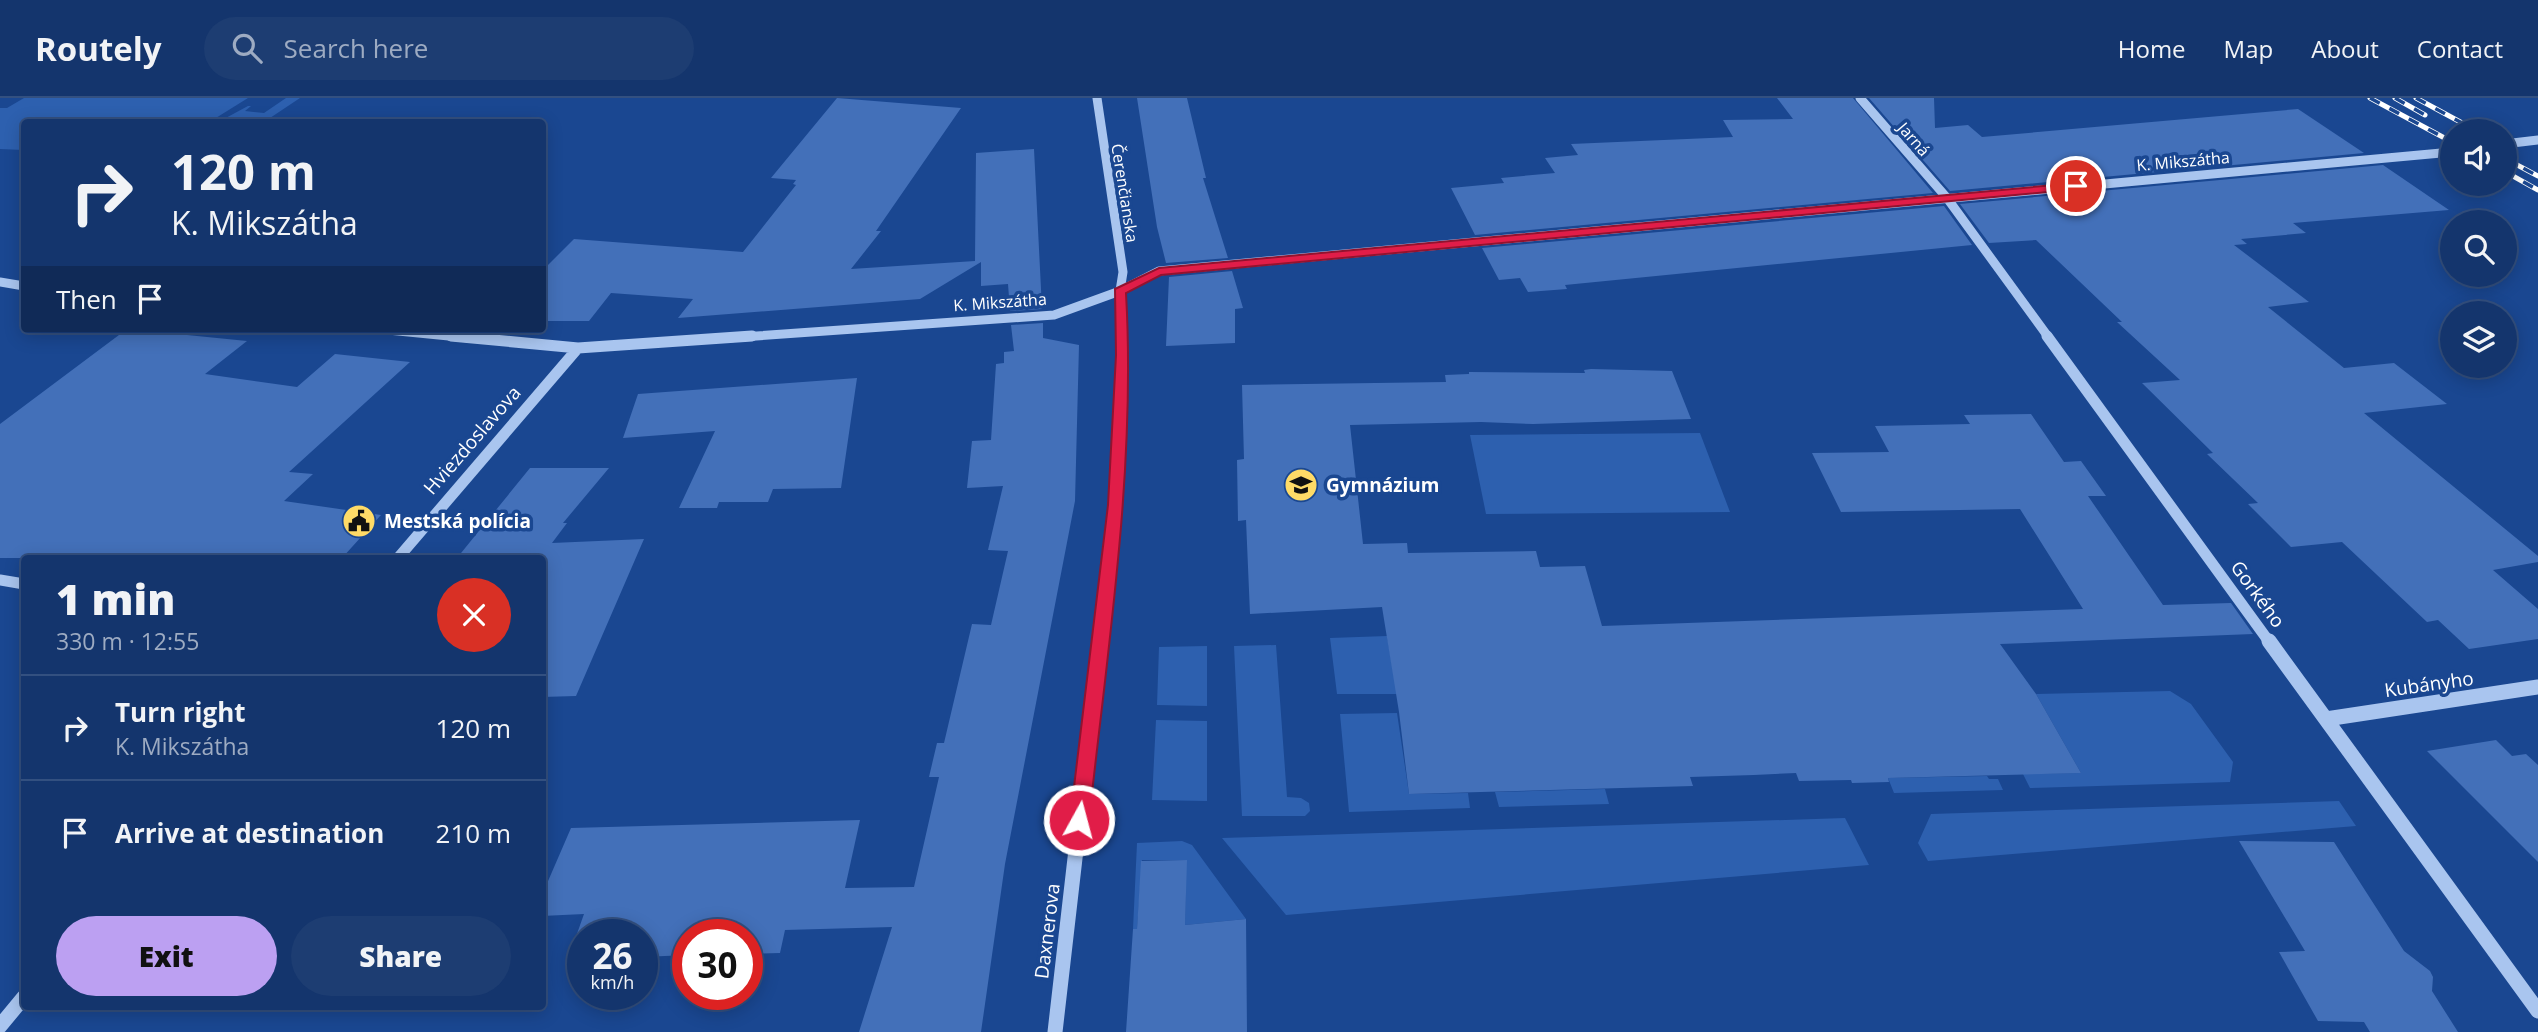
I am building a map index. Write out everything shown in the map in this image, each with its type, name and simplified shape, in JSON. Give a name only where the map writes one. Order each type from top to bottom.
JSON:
[{"type":"street","points":[[1084,98],[1097,99]]},
{"type":"street","name":"Jarná","points":[[1860,98],[1947,198]]},
{"type":"street","name":"Čerenčianska","points":[[1097,99],[1123,272],[1119,291]]},
{"type":"street","points":[[2517,143],[2538,140]]},
{"type":"street","name":"K. Mikszátha","points":[[420,333],[578,348],[1054,315],[1119,291],[1159,271],[2440,153]]},
{"type":"street","name":"Gorkého","points":[[1947,198],[2538,1011]]},
{"type":"street","points":[[0,282],[21,286]]},
{"type":"street","name":"Daxnerova","points":[[1055,1032],[1115,505],[1123,355],[1119,291]]},
{"type":"street","name":"Hviezdoslavova","points":[[401,555],[578,348]]},
{"type":"street","points":[[0,580],[21,584]]},
{"type":"street","name":"Kubányho","points":[[2326,719],[2538,687]]},
{"type":"street","points":[[0,1026],[21,1001]]},
{"type":"shaded area","points":[[24,98],[248,98],[214,119],[21,119],[21,150],[0,149],[0,108],[7,108]]},
{"type":"shaded area","points":[[286,98],[300,98],[268,119],[224,119],[248,106],[251,106],[245,111],[264,113]]},
{"type":"shaded area","points":[[1700,433],[1730,512],[1486,514],[1470,435]]},
{"type":"shaded area","points":[[1387,636],[1397,694],[1337,694],[1330,638]]},
{"type":"shaded area","points":[[1276,645],[1287,797],[1301,798],[1309,803],[1310,811],[1305,816],[1242,816],[1234,646]]},
{"type":"shaded area","points":[[1207,646],[1207,706],[1157,705],[1159,647]]},
{"type":"shaded area","points":[[2170,691],[2191,704],[2233,762],[2230,782],[2030,788],[2023,774],[2081,773],[2036,694]]},
{"type":"shaded area","points":[[1397,713],[1409,794],[1468,793],[1470,808],[1349,812],[1340,714]]},
{"type":"shaded area","points":[[1156,720],[1207,721],[1207,801],[1152,800]]},
{"type":"shaded area","points":[[1987,776],[1989,779],[1998,779],[2003,790],[1894,793],[1888,778]]},
{"type":"shaded area","points":[[1605,789],[1609,804],[1499,807],[1495,792]]},
{"type":"shaded area","points":[[2339,801],[2356,826],[1928,861],[1918,843],[1931,814]]},
{"type":"shaded area","points":[[1845,818],[1869,865],[1286,915],[1222,838]]},
{"type":"shaded area","points":[[1182,841],[1192,845],[1246,919],[1185,925],[1186,860],[1142,860],[1137,929],[1133,929],[1137,843]]},
{"type":"building","points":[[837,98],[961,108],[876,231],[881,231],[851,269],[975,261],[976,153],[1034,149],[1042,309],[1010,311],[1008,284],[981,286],[981,262],[920,299],[678,318],[693,299],[611,293],[589,321],[546,321],[546,267],[574,239],[743,252],[796,185],[793,184],[796,180],[771,178]]},
{"type":"building","points":[[1137,98],[1187,98],[1206,178],[1203,178],[1228,258],[1166,263],[1157,227]]},
{"type":"building","points":[[1777,98],[1853,98],[1933,193],[1475,235],[1451,188],[1504,183],[1501,178],[1555,173],[1545,158],[1578,155],[1571,144],[1733,137],[1723,120],[1793,119]]},
{"type":"building","points":[[1869,98],[1934,98],[1935,128],[1968,125],[1982,137],[2298,109],[2364,153],[1950,191]]},
{"type":"building","points":[[2383,165],[2449,210],[2293,223],[2306,233],[2241,239],[2247,244],[2234,245],[2309,302],[2268,307],[2344,368],[2394,363],[2447,404],[2364,413],[2538,556],[2538,562],[2493,570],[2538,609],[2538,639],[2469,649],[2438,620],[2427,622],[2342,542],[2291,547],[2248,504],[2258,503],[2207,454],[2213,453],[2142,383],[2180,380],[2117,322],[2122,322],[2036,240],[1989,243],[1960,204]]},
{"type":"building","points":[[1944,206],[1972,245],[1565,285],[1567,289],[1528,292],[1520,278],[1499,280],[1482,248]]},
{"type":"building","points":[[1232,271],[1243,308],[1235,309],[1235,343],[1166,346],[1169,277]]},
{"type":"building","points":[[1043,323],[1043,338],[1079,345],[1075,501],[1005,864],[981,1032],[859,1032],[892,927],[785,930],[780,953],[763,954],[763,919],[672,919],[672,956],[658,956],[658,919],[582,919],[584,914],[546,916],[546,886],[571,828],[860,820],[845,888],[914,887],[939,777],[929,777],[937,743],[944,743],[972,624],[991,625],[1008,551],[988,550],[1003,486],[967,488],[972,441],[991,440],[996,364],[1004,363],[1004,352],[1014,351],[1011,325]]},
{"type":"building","points":[[122,333],[167,333],[247,341],[205,374],[297,387],[335,354],[410,362],[289,472],[313,474],[284,501],[381,515],[345,555],[21,555],[21,558],[0,558],[0,424]]},
{"type":"building","points":[[1584,370],[1672,371],[1691,419],[1533,424],[1481,422],[1350,425],[1363,544],[1407,543],[1408,553],[1536,551],[1540,567],[1585,566],[1602,626],[2083,609],[2020,509],[1841,512],[1812,453],[1889,452],[1875,426],[1970,424],[1964,415],[2031,414],[2064,462],[2081,461],[2106,496],[2088,496],[2163,605],[2231,603],[2253,634],[2000,644],[2036,694],[2081,773],[1888,778],[1889,782],[1852,783],[1851,780],[1799,781],[1796,773],[1690,777],[1693,786],[1409,794],[1382,607],[1250,614],[1246,520],[1238,521],[1237,460],[1244,459],[1242,385],[1446,382],[1445,375],[1469,372],[1585,373]]},
{"type":"building","points":[[857,378],[841,488],[773,489],[768,502],[719,502],[717,508],[679,508],[715,431],[623,438],[638,394]]},
{"type":"building","points":[[530,468],[609,468],[563,523],[567,523],[552,543],[644,539],[576,696],[546,697],[546,555],[459,555]]},
{"type":"building","points":[[2496,740],[2512,756],[2526,754],[2538,765],[2538,862],[2427,751]]},
{"type":"building","points":[[2239,841],[2334,842],[2404,951],[2430,971],[2433,977],[2432,991],[2458,1032],[2370,1032],[2364,1022],[2318,1021],[2279,952],[2305,951]]},
{"type":"building","points":[[1187,860],[1185,925],[1246,919],[1247,1032],[1126,1032],[1141,861]]},
{"type":"railway","points":[[2370,98],[2440,136]]},
{"type":"railway","points":[[2395,98],[2425,115]]},
{"type":"railway","points":[[2416,98],[2455,119]]},
{"type":"railway","points":[[2517,165],[2538,176]]},
{"type":"railway","points":[[2517,178],[2538,190]]},
{"type":"place","name":"Gymnázium","points":[[1301,485]]},
{"type":"place","name":"Mestská polícia","points":[[359,521]]},
{"type":"route","points":[[1079,820],[1115,505],[1123,355],[1119,291],[1159,271],[2076,186]]}]
